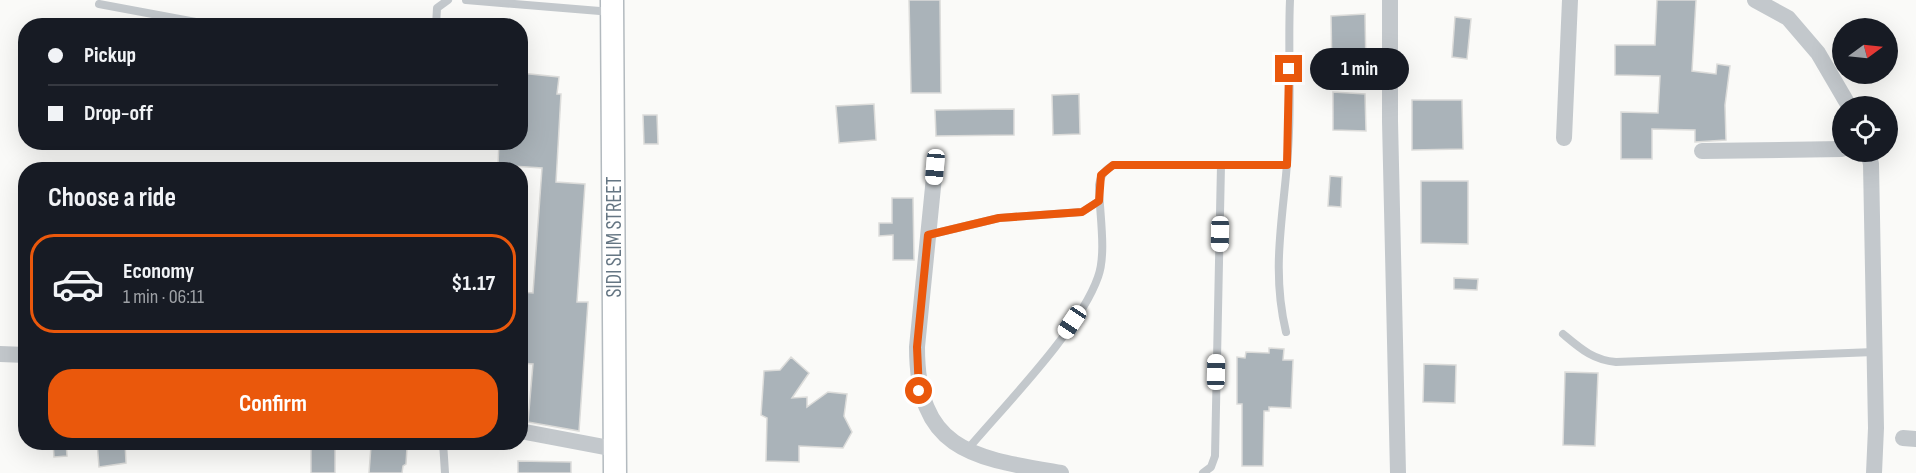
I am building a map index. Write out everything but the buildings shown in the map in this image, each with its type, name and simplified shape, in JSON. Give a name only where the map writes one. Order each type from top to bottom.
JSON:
[{"type":"main road","name":"SIDI SLIM STREET","points":[[612,6],[615,473]]},
{"type":"street","points":[[1390,0],[1390,121],[1398,473]]},
{"type":"street","points":[[1564,138],[1570,0]]},
{"type":"street","points":[[1755,0],[1788,18],[1818,53],[1843,96]]},
{"type":"street","points":[[1702,151],[1832,149]]},
{"type":"street","points":[[1870,162],[1874,473]]},
{"type":"street","points":[[935,167],[917,347],[919,391],[932,419],[941,431],[967,450],[988,459],[1061,473]]},
{"type":"street","points":[[0,354],[18,355]]},
{"type":"street","points":[[528,432],[615,448]]},
{"type":"lane","points":[[436,18],[437,8],[448,0]]},
{"type":"lane","points":[[466,0],[612,6]]},
{"type":"lane","points":[[1287,332],[1278,290],[1277,263],[1287,165],[1290,0]]},
{"type":"lane","points":[[99,4],[175,18]]},
{"type":"lane","points":[[967,450],[1059,341],[1084,304],[1098,277],[1101,175],[1113,165],[1287,165]]},
{"type":"lane","points":[[1203,473],[1211,467],[1215,456],[1221,165]]},
{"type":"lane","points":[[928,235],[999,218],[1082,212],[1099,201]]},
{"type":"lane","points":[[1563,334],[1590,356],[1616,362],[1874,352]]},
{"type":"lane","points":[[444,450],[445,473]]},
{"type":"route","points":[[919,391],[917,347],[928,235],[999,218],[1082,212],[1099,201],[1101,175],[1113,165],[1287,165],[1289,69]]}]
